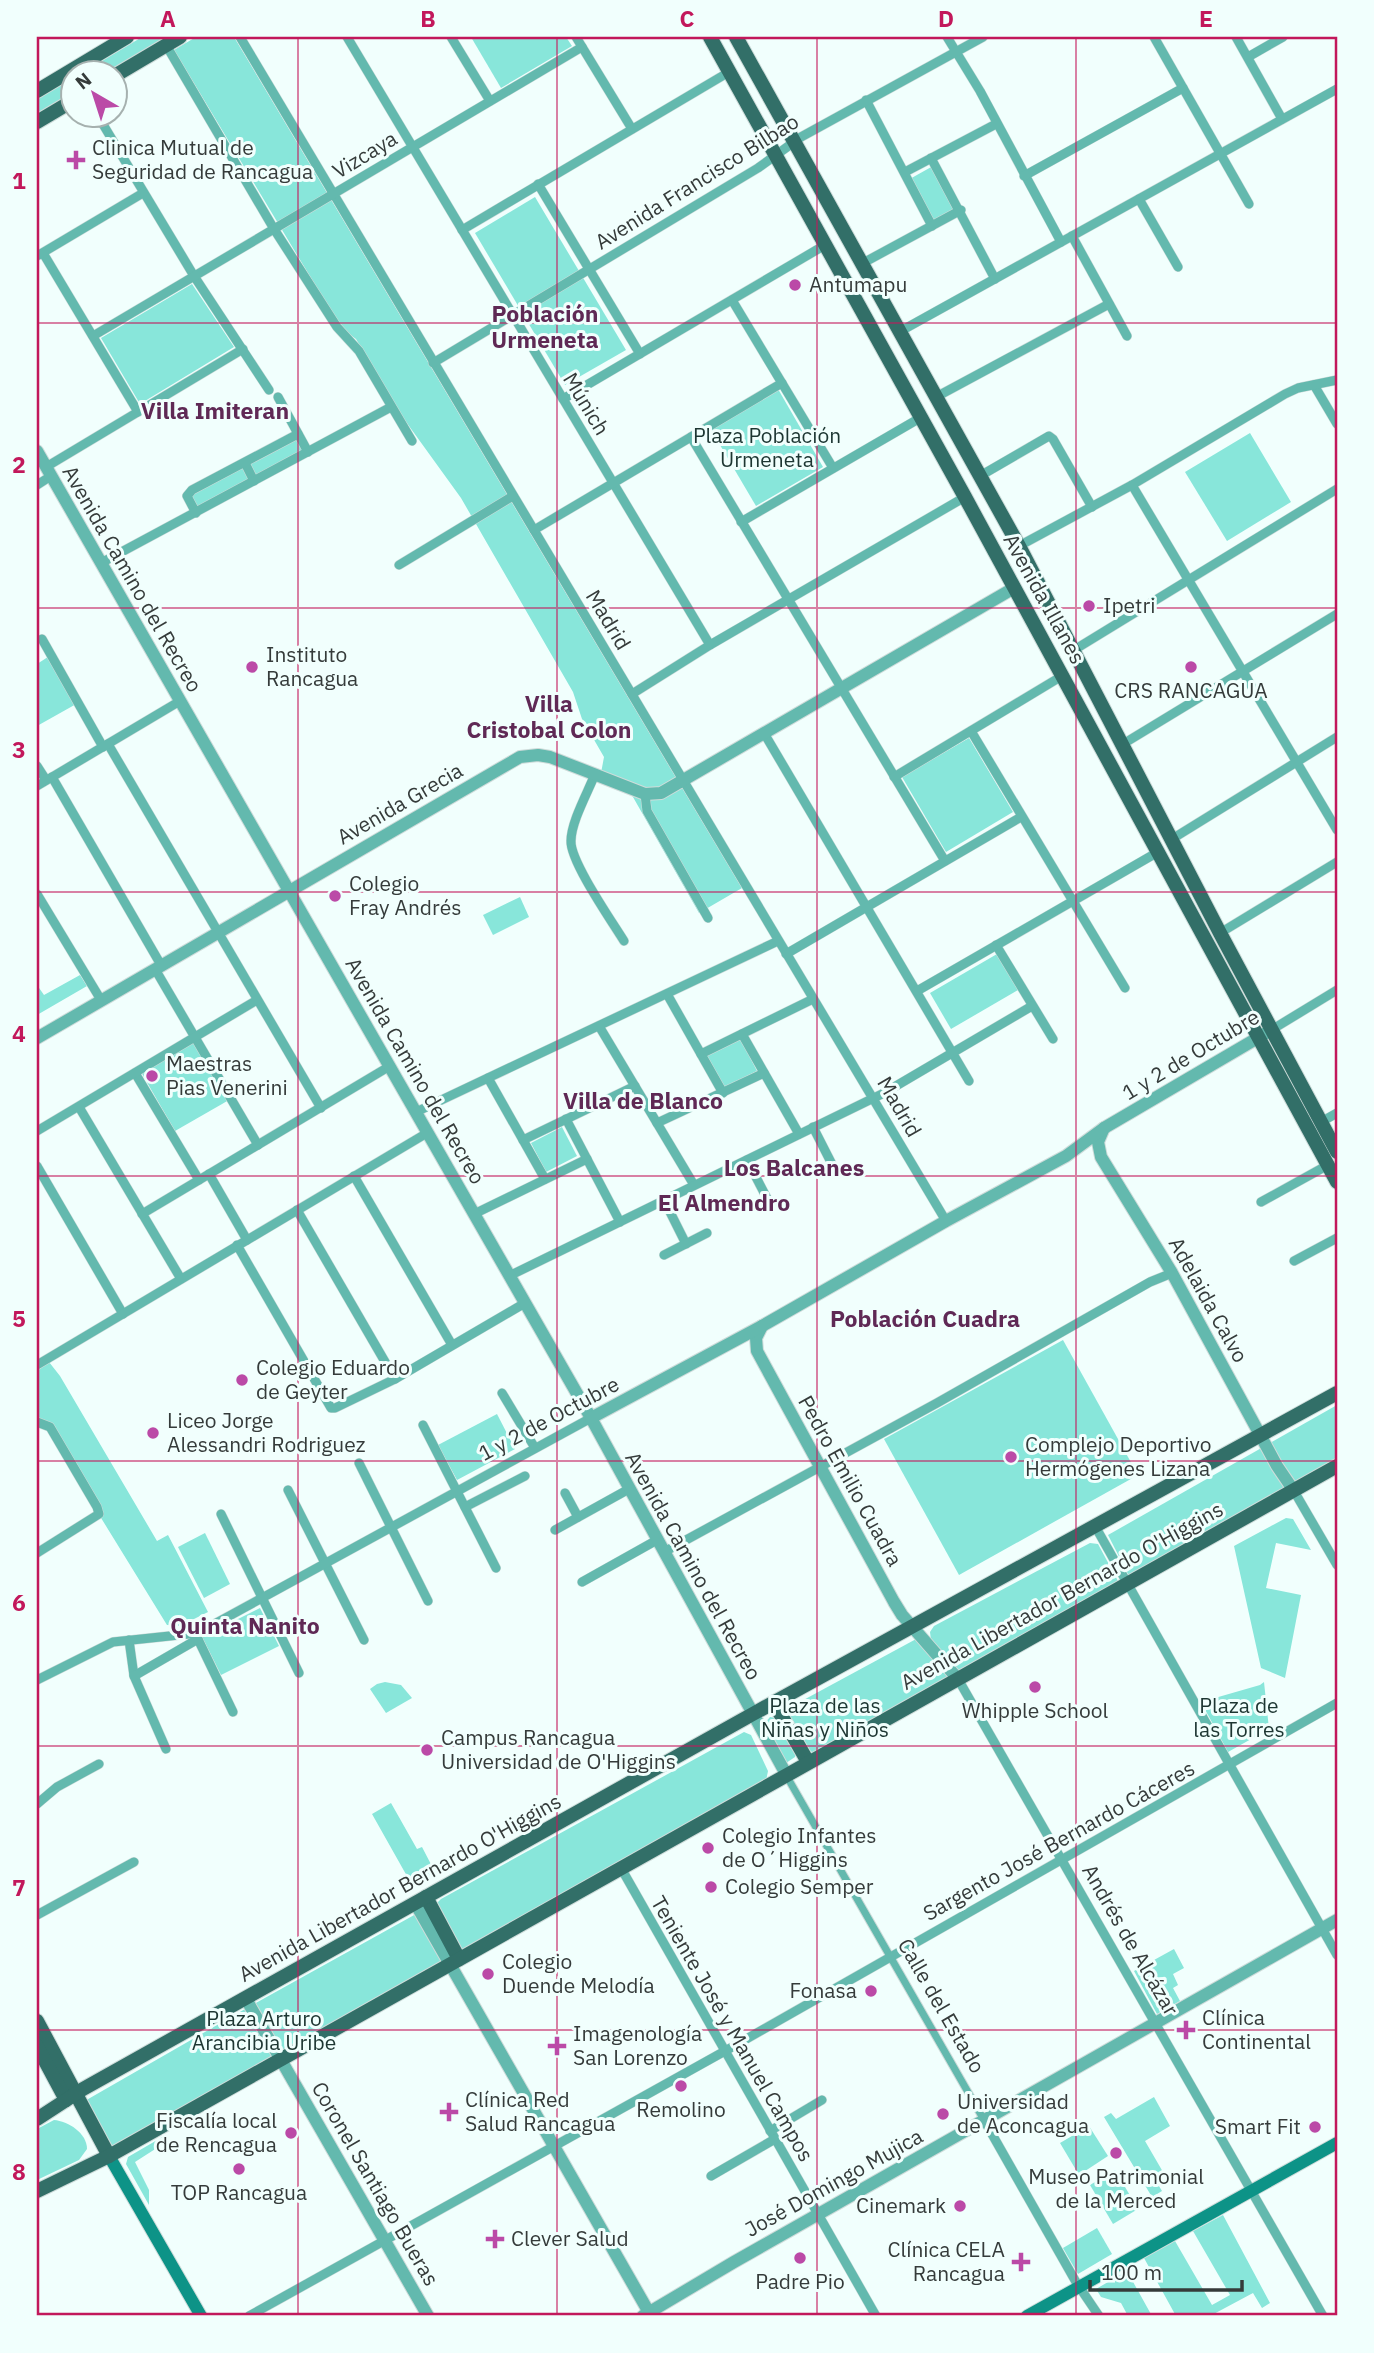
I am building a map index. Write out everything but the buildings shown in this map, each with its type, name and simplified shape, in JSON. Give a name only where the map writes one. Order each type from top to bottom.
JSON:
[{"type":"main road","points":[[130,66],[180,37]]},
{"type":"main road","name":"Avenida Illanes","points":[[710,37],[1158,852],[1337,1152]]},
{"type":"main road","name":"Avenida Illanes","points":[[736,37],[1066,634],[1220,933],[1337,1182]]},
{"type":"main road","points":[[37,91],[121,40],[122,60]]},
{"type":"main road","points":[[37,121],[60,108]]},
{"type":"main road","points":[[965,497],[983,482]]},
{"type":"main road","points":[[985,535],[1008,548],[1019,546]]},
{"type":"main road","points":[[1014,588],[1026,588],[1048,600]]},
{"type":"main road","points":[[1046,646],[1056,644],[1066,634]]},
{"type":"main road","name":"Avenida Libertador Bernardo O'Higgins","points":[[37,2119],[66,2100],[751,1714],[1337,1393]]},
{"type":"main road","name":"Avenida Libertador Bernardo O'Higgins","points":[[37,2191],[109,2156],[1337,1466]]},
{"type":"main road","points":[[774,1703],[808,1762]]},
{"type":"main road","points":[[421,1900],[454,1961]]},
{"type":"main road","points":[[37,2021],[66,2100],[97,2135],[201,2316]]},
{"type":"main road","points":[[37,2046],[74,2113],[97,2135]]},
{"type":"main road","points":[[1027,2316],[1337,2143]]},
{"type":"street","name":"Madrid","points":[[240,37],[946,1221]]},
{"type":"street","name":"Múnich","points":[[347,37],[710,645]]},
{"type":"street","points":[[451,37],[490,102]]},
{"type":"street","points":[[576,37],[632,129]]},
{"type":"street","points":[[947,37],[980,91],[1061,242]]},
{"type":"street","name":"Avenida Francisco Bilbao","points":[[433,363],[794,142],[983,37]]},
{"type":"street","points":[[1154,37],[1249,204]]},
{"type":"street","points":[[1236,37],[1282,119]]},
{"type":"street","points":[[1248,57],[1277,38]]},
{"type":"street","points":[[166,45],[274,229],[337,327],[359,351],[412,441]]},
{"type":"street","name":"Vizcaya","points":[[93,336],[582,47]]},
{"type":"street","points":[[462,230],[729,72]]},
{"type":"street","points":[[1024,176],[1183,88]]},
{"type":"street","points":[[900,332],[1337,89]]},
{"type":"street","points":[[866,100],[932,226]]},
{"type":"street","points":[[905,173],[996,124]]},
{"type":"street","points":[[105,130],[194,276],[269,390]]},
{"type":"street","points":[[931,158],[995,279]]},
{"type":"street","points":[[538,184],[640,354]]},
{"type":"street","points":[[138,412],[40,254],[143,193]]},
{"type":"street","points":[[1139,199],[1178,267]]},
{"type":"street","points":[[863,264],[961,211]]},
{"type":"street","points":[[1072,236],[1127,336]]},
{"type":"street","points":[[563,399],[825,245]]},
{"type":"street","points":[[732,300],[833,468]]},
{"type":"street","points":[[936,397],[1109,304]]},
{"type":"street","points":[[37,485],[48,472],[138,412],[243,349]]},
{"type":"street","points":[[1019,546],[1132,485],[1285,394],[1314,384],[1337,380]]},
{"type":"street","points":[[534,530],[782,383]]},
{"type":"street","points":[[1314,384],[1337,424]]},
{"type":"street","points":[[278,397],[308,452]]},
{"type":"street","points":[[101,563],[391,407]]},
{"type":"street","points":[[741,522],[920,418]]},
{"type":"street","points":[[196,513],[187,496],[189,492],[298,434]]},
{"type":"street","points":[[691,437],[945,861]]},
{"type":"street","points":[[983,482],[1046,437],[1051,437],[1092,507]]},
{"type":"street","name":"Avenida Camino del Recreo","points":[[37,451],[591,1418],[751,1714]]},
{"type":"street","points":[[245,463],[254,481]]},
{"type":"street","points":[[1132,485],[1337,830]]},
{"type":"street","points":[[1074,650],[1337,489]]},
{"type":"street","points":[[399,565],[513,496]]},
{"type":"street","points":[[632,694],[710,645],[965,497]]},
{"type":"street","points":[[708,918],[647,811],[645,794],[661,793],[684,782],[1014,588]]},
{"type":"street","points":[[1123,744],[1337,614]]},
{"type":"street","points":[[42,639],[321,1108]]},
{"type":"street","points":[[894,778],[1062,676]]},
{"type":"street","points":[[37,786],[180,701]]},
{"type":"street","points":[[971,731],[1125,988]]},
{"type":"street","points":[[764,733],[970,1081]]},
{"type":"street","points":[[1172,839],[1337,737]]},
{"type":"street","name":"Avenida Grecia","points":[[37,1038],[520,757],[550,757],[645,794]]},
{"type":"street","points":[[37,766],[49,779],[258,1145]]},
{"type":"street","points":[[595,774],[570,843],[579,865],[624,941]]},
{"type":"street","points":[[786,954],[1021,817]]},
{"type":"street","points":[[917,991],[1158,852]]},
{"type":"street","points":[[1220,933],[1337,862]]},
{"type":"street","points":[[37,894],[101,1000]]},
{"type":"street","points":[[416,1112],[778,941]]},
{"type":"street","points":[[996,945],[1053,1039]]},
{"type":"street","name":"1 y 2 de Octubre","points":[[37,1680],[108,1644],[196,1636],[1066,1156],[1104,1128],[1337,990]]},
{"type":"street","points":[[667,994],[723,1093]]},
{"type":"street","points":[[701,1054],[813,999]]},
{"type":"street","points":[[37,1131],[257,1000]]},
{"type":"street","points":[[509,1276],[873,1097],[1032,1006]]},
{"type":"street","points":[[599,1026],[694,1185]]},
{"type":"street","points":[[742,1034],[799,1134]]},
{"type":"street","points":[[142,1214],[390,1066]]},
{"type":"street","points":[[135,1073],[199,1180]]},
{"type":"street","points":[[657,1123],[764,1073]]},
{"type":"street","points":[[488,1078],[545,1179]]},
{"type":"street","points":[[523,1140],[635,1086]]},
{"type":"street","points":[[79,1107],[181,1279]]},
{"type":"street","points":[[1321,1122],[1337,1112]]},
{"type":"street","points":[[566,1119],[620,1222]]},
{"type":"street","points":[[813,1127],[836,1174]]},
{"type":"street","points":[[1101,1157],[1098,1142],[1104,1128]]},
{"type":"street","points":[[37,1365],[427,1133]]},
{"type":"street","name":"1 y 2 de Octubre","points":[[1066,1156],[1086,1152],[1101,1157]]},
{"type":"street","name":"Adelaida Calvo","points":[[1101,1157],[1172,1273],[1277,1466],[1294,1490]]},
{"type":"street","points":[[474,1214],[587,1159]]},
{"type":"street","points":[[747,1160],[771,1206]]},
{"type":"street","points":[[1261,1202],[1328,1165]]},
{"type":"street","points":[[37,1166],[123,1314]]},
{"type":"street","points":[[209,1174],[247,1240]]},
{"type":"street","points":[[354,1176],[452,1345]]},
{"type":"street","points":[[664,1200],[686,1244]]},
{"type":"street","points":[[297,1210],[395,1379]]},
{"type":"street","points":[[664,1255],[708,1233]]},
{"type":"street","points":[[1294,1261],[1337,1238]]},
{"type":"street","points":[[237,1245],[331,1408],[395,1379],[525,1303]]},
{"type":"street","points":[[664,1552],[821,1468],[1150,1282],[1172,1273]]},
{"type":"street","points":[[757,1351],[756,1338],[762,1326]]},
{"type":"street","points":[[733,1341],[745,1343],[757,1351]]},
{"type":"street","name":"Pedro Emilio Cuadra","points":[[757,1351],[894,1602],[913,1626]]},
{"type":"street","points":[[502,1393],[535,1448]]},
{"type":"street","points":[[37,1422],[50,1427],[99,1514],[38,1548]]},
{"type":"street","points":[[423,1425],[496,1568]]},
{"type":"street","points":[[359,1463],[428,1601]]},
{"type":"street","points":[[465,1507],[525,1476]]},
{"type":"street","points":[[555,1530],[629,1489]]},
{"type":"street","points":[[288,1490],[364,1640]]},
{"type":"street","points":[[1294,1490],[1337,1565]]},
{"type":"street","points":[[565,1493],[578,1517]]},
{"type":"street","points":[[221,1514],[299,1673]]},
{"type":"street","points":[[1095,1526],[1337,1955]]},
{"type":"street","points":[[582,1582],[657,1540]]},
{"type":"street","name":"Andrés de Alcázar","points":[[913,1626],[958,1679],[1323,2316]]},
{"type":"street","points":[[134,1676],[196,1636],[233,1712]]},
{"type":"street","points":[[129,1640],[134,1676],[166,1749]]},
{"type":"street","name":"Sargento José Bernardo Cáceres","points":[[249,2316],[1337,1703]]},
{"type":"street","name":"Calle del Estado","points":[[751,1714],[1079,2286],[1099,2316]]},
{"type":"street","points":[[37,1804],[57,1787],[99,1764]]},
{"type":"street","points":[[37,1915],[134,1862]]},
{"type":"street","name":"Teniente José y Manuel Campos","points":[[621,1868],[876,2316]]},
{"type":"street","name":"José Domingo Mujica","points":[[648,2315],[818,2214],[1337,1920]]},
{"type":"street","points":[[454,1961],[648,2315]]},
{"type":"street","name":"Coronel Santiago Bueras","points":[[246,1999],[428,2316]]},
{"type":"street","points":[[711,2176],[822,2100]]},
{"type":"green space","points":[[142,37],[171,37],[130,61],[103,60]]},
{"type":"green space","points":[[196,37],[234,37],[742,888],[699,913],[625,783],[601,773],[604,757],[582,719],[573,692],[461,498],[396,408],[356,339],[341,328],[174,50]]},
{"type":"green space","points":[[471,37],[566,37],[572,46],[501,88]]},
{"type":"green space","points":[[60,86],[60,103],[37,117],[37,99]]},
{"type":"green space","points":[[933,166],[960,215],[935,228],[908,180]]},
{"type":"green space","points":[[535,197],[626,350],[565,385],[475,233]]},
{"type":"green space","points":[[192,284],[234,347],[140,404],[101,338]]},
{"type":"green space","name":"Plaza Población Urmeneta","points":[[778,389],[823,467],[756,506],[710,428]]},
{"type":"green space","points":[[1250,433],[1291,502],[1227,541],[1185,472]]},
{"type":"green space","points":[[298,434],[308,452],[196,513],[187,494]]},
{"type":"green space","points":[[51,655],[78,703],[37,726],[37,664]]},
{"type":"green space","points":[[969,738],[1013,812],[946,852],[902,777]]},
{"type":"green space","points":[[520,897],[529,917],[493,935],[483,915]]},
{"type":"green space","points":[[997,954],[1018,990],[951,1029],[930,993]]},
{"type":"green space","points":[[80,975],[87,986],[37,1015],[37,985],[44,995]]},
{"type":"green space","points":[[740,1037],[757,1071],[723,1088],[706,1055]]},
{"type":"green space","points":[[195,1041],[229,1100],[175,1131],[141,1072]]},
{"type":"green space","points":[[562,1127],[577,1156],[546,1172],[531,1143]]},
{"type":"green space","name":"Complejo Deportivo Hermógenes Lizana","points":[[1063,1340],[1138,1475],[959,1575],[884,1439]]},
{"type":"green space","points":[[49,1362],[60,1376],[157,1541],[168,1535],[208,1612],[180,1626],[167,1625],[37,1414],[37,1371]]},
{"type":"green space","points":[[1337,1405],[1337,1461],[1130,1578],[1108,1535]]},
{"type":"green space","points":[[497,1414],[515,1449],[457,1480],[438,1445]]},
{"type":"green space","points":[[1286,1518],[1293,1519],[1311,1550],[1276,1543],[1266,1588],[1301,1595],[1285,1678],[1261,1668],[1234,1546]]},
{"type":"green space","points":[[205,1533],[230,1584],[204,1598],[178,1547]]},
{"type":"green space","points":[[1090,1543],[1098,1544],[1118,1581],[963,1670],[957,1670],[931,1640],[930,1632],[934,1626]]},
{"type":"green space","points":[[260,1608],[279,1646],[221,1675],[202,1637]]},
{"type":"green space","name":"Plaza de las Niñas y Niños","points":[[918,1638],[951,1679],[815,1754],[806,1748],[785,1710]]},
{"type":"green space","points":[[385,1682],[401,1685],[412,1698],[386,1713],[370,1689]]},
{"type":"green space","name":"Plaza de las Torres","points":[[1264,1682],[1269,1729],[1228,1752],[1201,1702]]},
{"type":"green space","points":[[770,1717],[776,1718],[795,1751],[795,1757],[786,1763],[764,1724]]},
{"type":"green space","points":[[744,1732],[751,1735],[768,1771],[766,1781],[459,1952],[436,1904],[441,1899]]},
{"type":"green space","points":[[391,1803],[417,1849],[422,1847],[435,1872],[412,1885],[372,1814]]},
{"type":"green space","name":"Plaza Arturo Arancibia Uribe","points":[[416,1914],[443,1962],[112,2149],[105,2133],[83,2102]]},
{"type":"green space","points":[[1174,1949],[1184,1968],[1173,1974],[1178,1985],[1173,1988],[1180,2001],[1157,2014],[1134,1971]]},
{"type":"green space","points":[[1154,2097],[1170,2126],[1145,2141],[1163,2172],[1154,2178],[1162,2191],[1152,2197],[1104,2117],[1111,2113],[1116,2119]]},
{"type":"green space","points":[[54,2120],[76,2129],[84,2138],[87,2149],[79,2160],[37,2180],[37,2129]]},
{"type":"green space","points":[[1089,2126],[1108,2156],[1079,2175],[1060,2143]]},
{"type":"green space","points":[[164,2136],[163,2144],[135,2162],[149,2190],[149,2205],[126,2164],[128,2157]]},
{"type":"green space","points":[[1115,2170],[1138,2209],[1113,2224],[1090,2185]]},
{"type":"green space","points":[[1223,2215],[1270,2303],[1262,2308],[1253,2293],[1210,2316],[1176,2316],[1144,2258],[1175,2241],[1212,2305],[1230,2295],[1193,2231]]},
{"type":"green space","points":[[1097,2228],[1112,2254],[1078,2274],[1063,2248]]},
{"type":"green space","points":[[1127,2271],[1152,2316],[1128,2316],[1121,2303],[1101,2297],[1096,2289]]},
{"type":"place","name":"Clinica Mutual de Seguridad de Rancagua","points":[[76,160]]},
{"type":"place","name":"Antumapu","points":[[795,285]]},
{"type":"place","name":"Ipetri","points":[[1089,606]]},
{"type":"place","name":"Instituto Rancagua","points":[[252,667]]},
{"type":"place","name":"CRS RANCAGUA","points":[[1191,667]]},
{"type":"place","name":"Colegio Fray Andrés","points":[[335,896]]},
{"type":"place","name":"Maestras Pias Venerini","points":[[152,1076]]},
{"type":"place","name":"Colegio Eduardo de Geyter","points":[[242,1380]]},
{"type":"place","name":"Liceo Jorge Alessandri Rodriguez","points":[[153,1433]]},
{"type":"place","name":"Complejo Deportivo Hermógenes Lizana","points":[[1011,1457]]},
{"type":"place","name":"Whipple School","points":[[1035,1687]]},
{"type":"place","name":"Campus Rancagua Universidad de O'Higgins","points":[[427,1750]]},
{"type":"place","name":"Colegio Infantes de O´Higgins","points":[[708,1848]]},
{"type":"place","name":"Colegio Semper","points":[[711,1887]]},
{"type":"place","name":"Colegio Duende Melodía","points":[[488,1974]]},
{"type":"place","name":"Fonasa","points":[[871,1991]]},
{"type":"place","name":"Clínica Continental","points":[[1186,2030]]},
{"type":"place","name":"Imagenología San Lorenzo","points":[[557,2046]]},
{"type":"place","name":"Remolino","points":[[681,2086]]},
{"type":"place","name":"Clínica Red Salud Rancagua","points":[[449,2112]]},
{"type":"place","name":"Universidad de Aconcagua","points":[[943,2114]]},
{"type":"place","name":"Smart Fit","points":[[1315,2127]]},
{"type":"place","name":"Fiscalía local de Rencagua","points":[[291,2133]]},
{"type":"place","name":"Museo Patrimonial de la Merced","points":[[1116,2153]]},
{"type":"place","name":"TOP Rancagua","points":[[239,2169]]},
{"type":"place","name":"Cinemark","points":[[960,2206]]},
{"type":"place","name":"Clever Salud","points":[[495,2239]]},
{"type":"place","name":"Padre Pio","points":[[800,2258]]},
{"type":"place","name":"Clínica CELA Rancagua","points":[[1021,2262]]},
{"type":"district","name":"Población Urmeneta","points":[[545,327]]},
{"type":"district","name":"Villa Imiteran","points":[[215,411]]},
{"type":"district","name":"Villa Cristobal Colon","points":[[549,717]]},
{"type":"district","name":"Villa de Blanco","points":[[643,1101]]},
{"type":"district","name":"Los Balcanes","points":[[794,1168]]},
{"type":"district","name":"El Almendro","points":[[724,1203]]},
{"type":"district","name":"Población Cuadra","points":[[925,1319]]},
{"type":"district","name":"Quinta Nanito","points":[[245,1626]]}]
